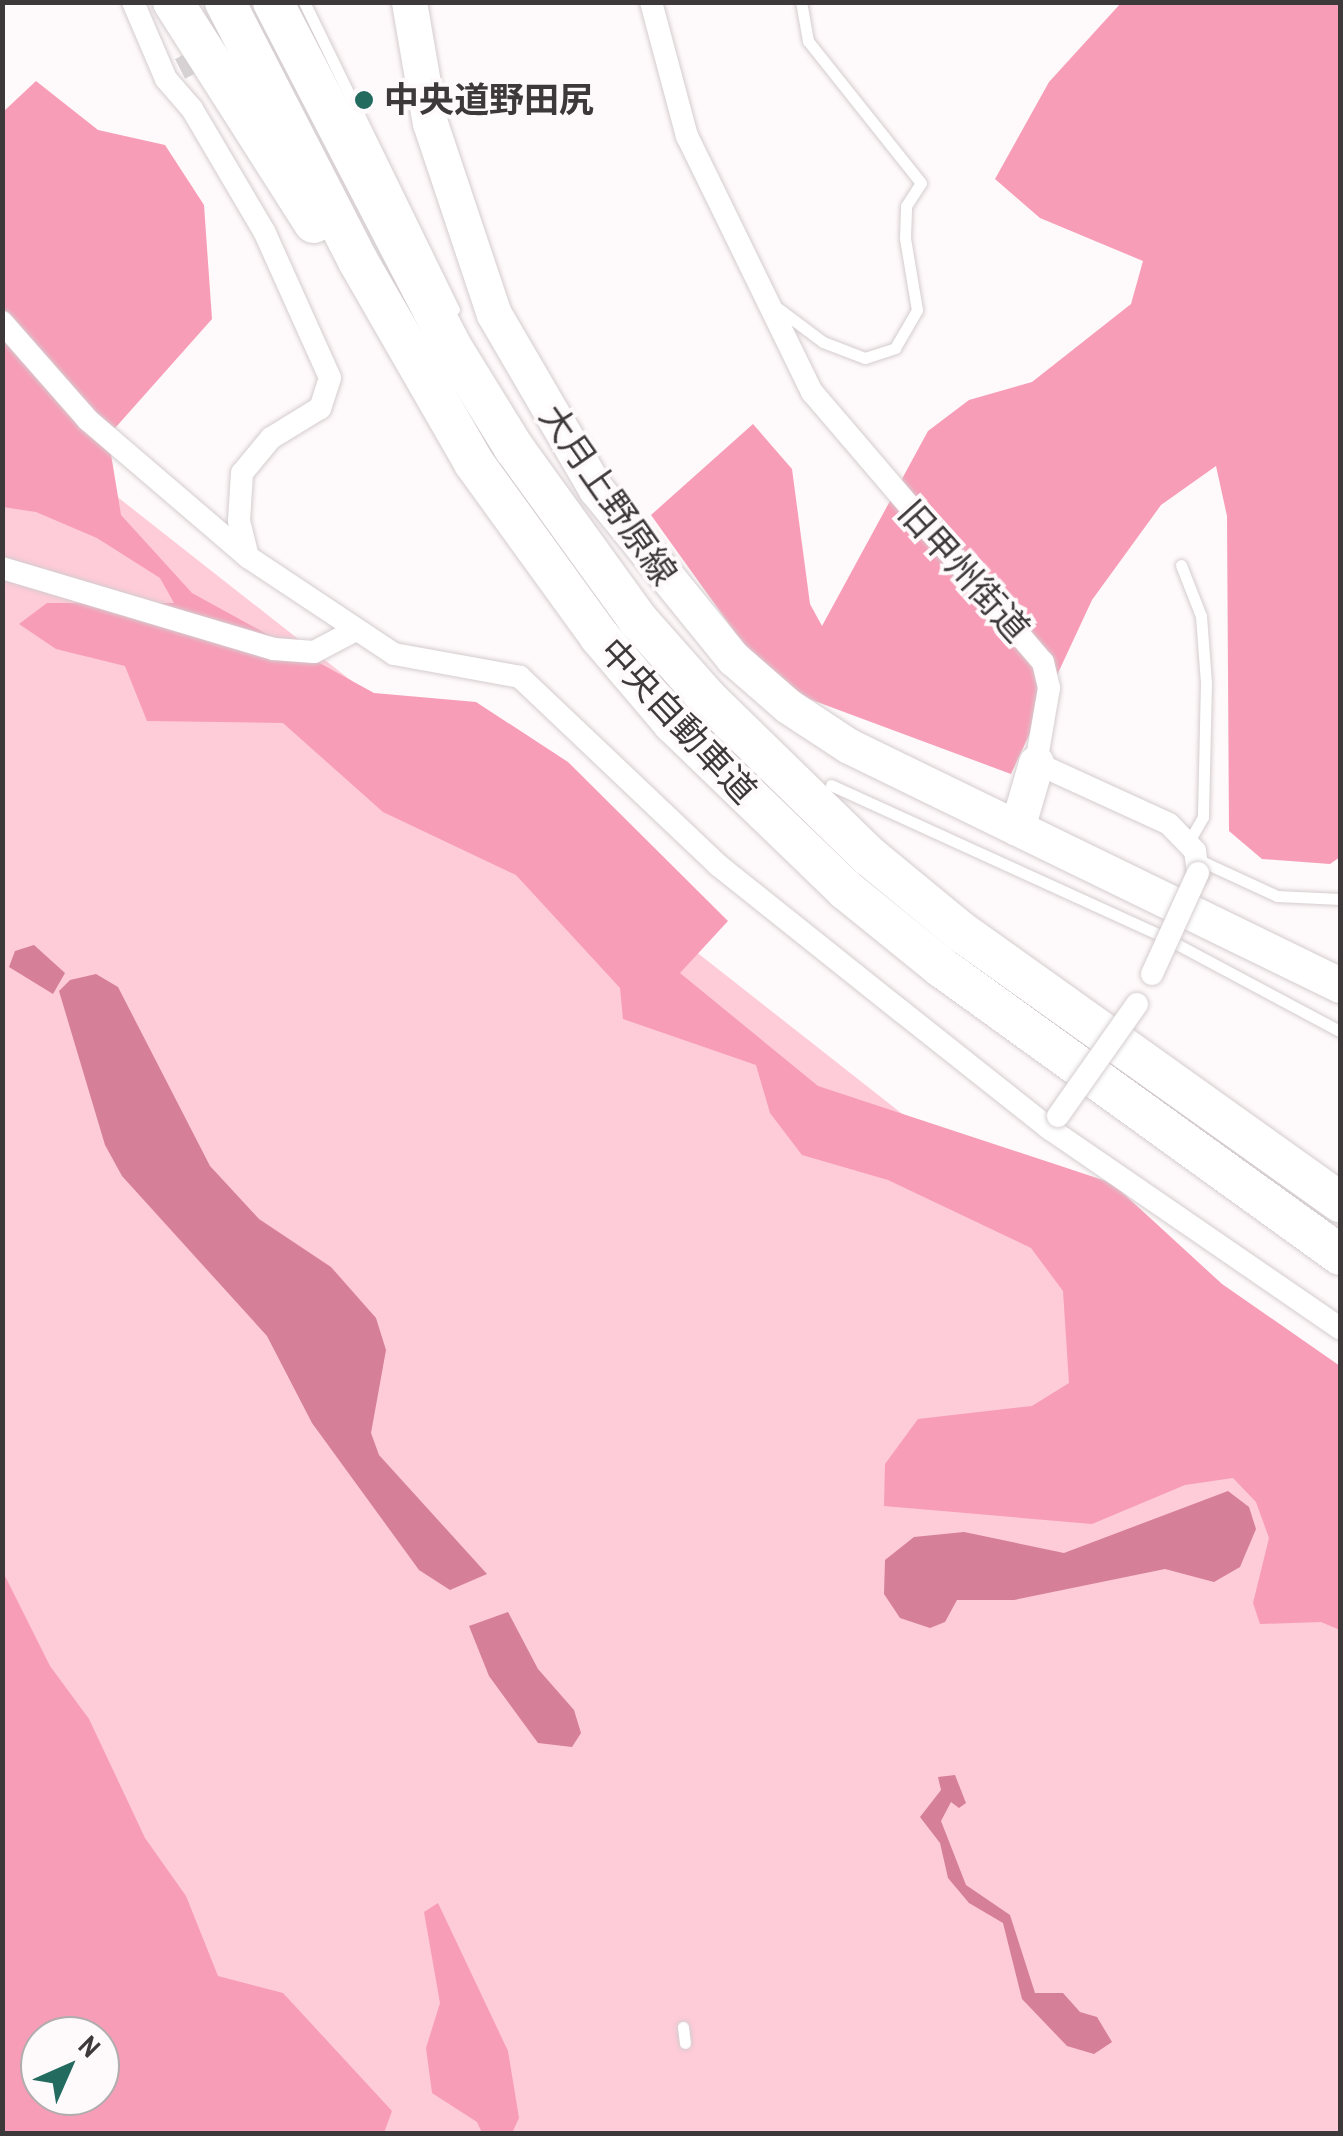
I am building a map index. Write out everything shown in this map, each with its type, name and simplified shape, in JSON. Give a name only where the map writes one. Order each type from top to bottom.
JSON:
[{"type":"highway","points":[[173,2],[474,464]]},
{"type":"highway","name":"中央自動車道","points":[[226,2],[358,261],[474,464],[600,637],[673,723],[846,890],[941,968],[1340,1255]]},
{"type":"highway","name":"中央自動車道","points":[[273,2],[450,344],[560,516],[708,699],[870,856],[1004,963],[1340,1202]]},
{"type":"main road","name":"大月上野原線","points":[[409,2],[430,124],[478,277],[532,385],[596,489],[703,626],[775,696],[848,746],[1340,984]]},
{"type":"main road","points":[[1017,828],[1036,762]]},
{"type":"street","points":[[133,2],[264,231],[330,378],[320,408],[271,438],[242,473],[238,521],[248,557]]},
{"type":"street","name":"旧甲州街道","points":[[650,2],[688,136],[827,416],[1043,662],[1048,688],[1036,762]]},
{"type":"street","points":[[2,322],[88,420],[248,557],[354,632],[394,654],[520,677],[718,865],[1054,1122],[1340,1328]]},
{"type":"street","points":[[2,568],[274,649],[314,652],[354,632]]},
{"type":"street","points":[[1036,762],[1169,824],[1195,858],[1137,1004],[1054,1122]]},
{"type":"lane","points":[[304,2],[464,330]]},
{"type":"lane","points":[[769,299],[823,342],[866,358],[895,348],[916,310],[905,238],[906,206],[921,183],[808,41],[800,2]]},
{"type":"lane","points":[[472,348],[560,516]]},
{"type":"lane","points":[[1181,565],[1201,616],[1206,682],[1202,817],[1195,858],[1276,896],[1340,899]]},
{"type":"lane","points":[[831,786],[1158,934],[1340,1030]]},
{"type":"lane","points":[[683,2027],[685,2044]]},
{"type":"shaded area","points":[[1121,3],[1340,3],[1340,857],[1330,864],[1262,859],[1229,831],[1227,516],[1216,466],[1161,505],[1092,600],[1011,774],[793,693],[749,652],[651,515],[753,424],[792,469],[810,604],[822,626],[928,431],[969,400],[1032,382],[1131,304],[1143,261],[1040,218],[995,179],[1049,82]]},
{"type":"shaded area","points":[[36,81],[98,130],[165,145],[204,205],[212,319],[108,436],[121,515],[192,593],[374,693],[476,702],[568,762],[728,921],[680,973],[818,1086],[1112,1183],[1222,1284],[1340,1366],[1340,1630],[1321,1622],[1260,1624],[1253,1603],[1269,1538],[1256,1502],[1233,1478],[1185,1485],[1092,1524],[884,1506],[885,1464],[918,1419],[1032,1406],[1069,1383],[1063,1291],[1031,1248],[888,1180],[802,1155],[770,1113],[756,1065],[623,1019],[620,988],[516,875],[383,812],[283,723],[147,721],[125,666],[56,649],[19,624],[47,603],[174,603],[160,578],[97,538],[36,512],[3,507],[3,112]]},
{"type":"shaded area","points":[[3,407],[1340,1458],[1340,2133],[262,2133],[3,1856]]},
{"type":"shaded area","points":[[34,945],[65,973],[53,994],[9,967],[15,951]]},
{"type":"shaded area","points":[[96,974],[118,987],[210,1166],[259,1219],[331,1267],[376,1318],[386,1350],[371,1433],[379,1455],[487,1574],[450,1590],[419,1570],[312,1423],[267,1336],[122,1176],[105,1145],[59,991],[70,980]]},
{"type":"shaded area","points":[[1228,1491],[1249,1507],[1256,1529],[1240,1567],[1214,1582],[1165,1569],[1014,1600],[957,1600],[945,1622],[930,1628],[900,1618],[884,1594],[885,1560],[914,1537],[964,1532],[1064,1553]]},
{"type":"shaded area","points":[[2,1570],[50,1666],[89,1719],[145,1838],[186,1896],[218,1976],[283,1993],[392,2111],[384,2133],[3,2133]]},
{"type":"shaded area","points":[[508,1612],[538,1669],[574,1710],[581,1733],[572,1747],[538,1743],[489,1676],[469,1626]]},
{"type":"shaded area","points":[[955,1775],[966,1803],[959,1808],[951,1802],[941,1821],[966,1885],[1010,1915],[1035,1993],[1063,1993],[1080,2012],[1097,2017],[1112,2042],[1094,2054],[1067,2046],[1022,1999],[1003,1923],[969,1903],[948,1878],[940,1843],[920,1817],[941,1790],[938,1777]]},
{"type":"shaded area","points":[[438,1903],[508,2051],[519,2118],[512,2133],[482,2133],[477,2122],[432,2093],[426,2048],[440,2003],[424,1912]]},
{"type":"tunnel","points":[[180,69],[290,11]]},
{"type":"place","name":"中央道野田尻","points":[[364,100]]}]
